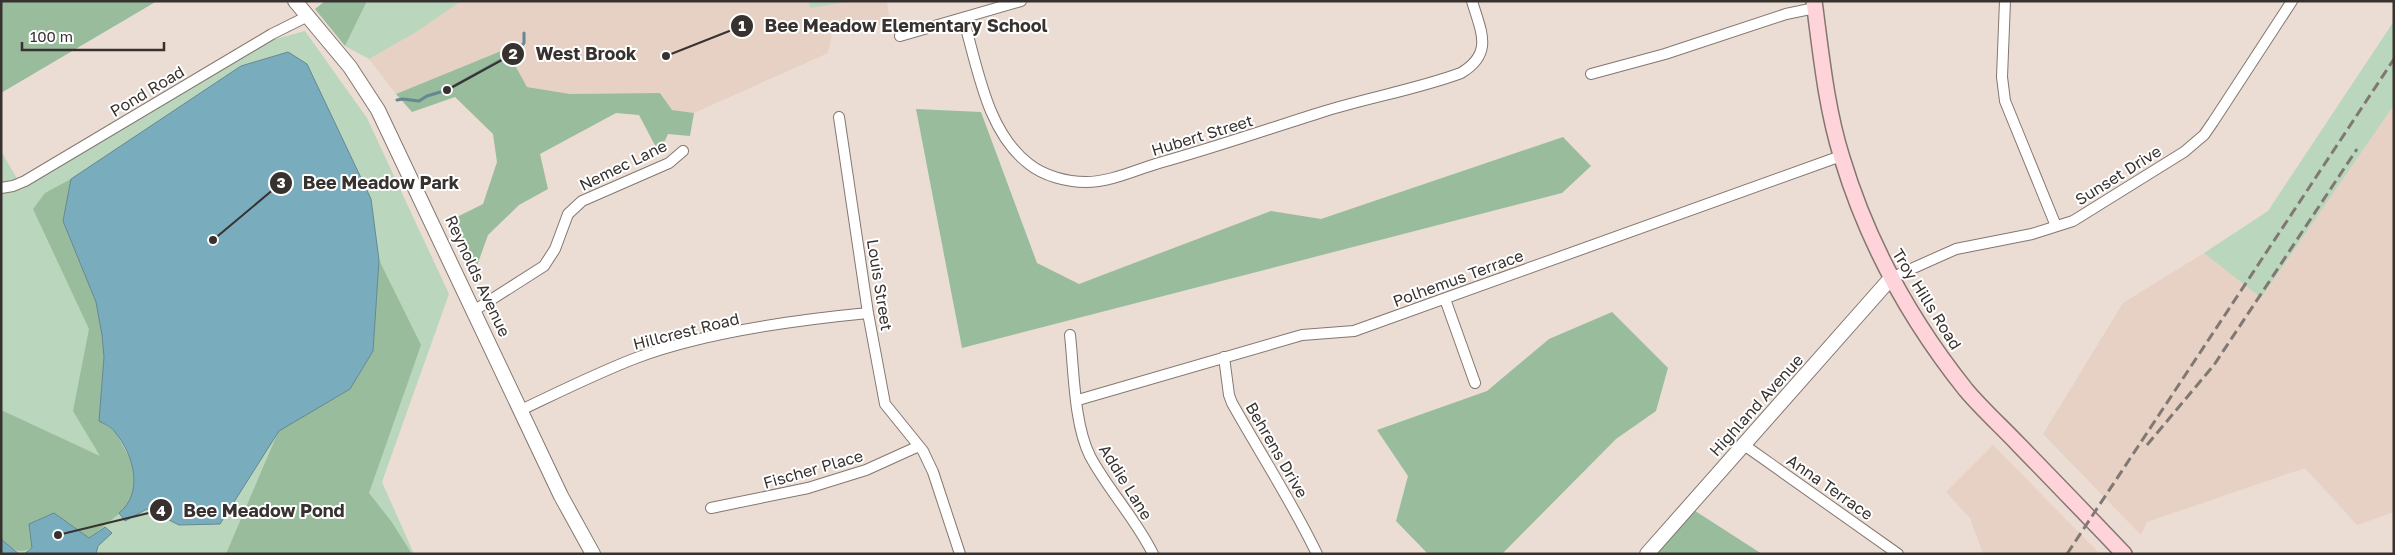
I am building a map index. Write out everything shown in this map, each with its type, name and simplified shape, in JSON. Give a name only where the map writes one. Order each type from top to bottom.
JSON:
[{"type":"main road","name":"Troy Hills Road","points":[[1814,5],[1824,70],[1841,156],[1857,205],[1891,278],[1931,344],[1968,392],[2124,554]]},
{"type":"street","name":"Reynolds Avenue","points":[[295,1],[350,67],[372,98],[475,310],[574,522],[593,554]]},
{"type":"street","points":[[900,36],[1021,1]]},
{"type":"street","name":"Hubert Street","points":[[962,18],[987,101],[997,125],[1011,147],[1030,165],[1041,172],[1057,178],[1086,182],[1111,179],[1204,152],[1320,113],[1461,73],[1472,66],[1482,50],[1482,36],[1472,1]]},
{"type":"street","points":[[2005,1],[2002,77],[2005,101],[2056,226]]},
{"type":"street","name":"Sunset Drive","points":[[1891,278],[1956,249],[2032,234],[2073,221],[2184,152],[2199,139],[2213,122],[2292,1]]},
{"type":"street","points":[[1591,74],[1665,54],[1814,5]]},
{"type":"street","name":"Pond Road","points":[[1,188],[25,181],[272,34],[308,16]]},
{"type":"street","name":"Louis Street","points":[[839,117],[868,313],[885,404],[919,446],[933,472],[960,554]]},
{"type":"street","name":"Nemec Lane","points":[[475,310],[544,266],[555,249],[568,214],[582,201],[669,163],[683,151]]},
{"type":"street","name":"Polhemus Terrace","points":[[1078,400],[1302,335],[1354,331],[1841,156]]},
{"type":"street","name":"Highland Avenue","points":[[1647,554],[1891,278]]},
{"type":"street","points":[[1445,299],[1475,383]]},
{"type":"street","name":"Hillcrest Road","points":[[521,410],[638,358],[678,346],[734,332],[868,313]]},
{"type":"street","name":"Addie Lane","points":[[1070,335],[1079,422],[1090,455],[1153,554]]},
{"type":"street","name":"Behrens Drive","points":[[1224,357],[1232,403],[1299,518],[1317,554]]},
{"type":"street","name":"Anna Terrace","points":[[1744,445],[1898,554]]},
{"type":"street","name":"Fischer Place","points":[[711,508],[808,488],[866,470],[919,446]]},
{"type":"shaded area","points":[[461,1],[887,1],[890,24],[841,27],[832,34],[828,53],[694,113],[672,110],[660,93],[570,94],[527,87],[506,49],[396,94],[369,59],[418,31]]},
{"type":"shaded area","points":[[2394,105],[2394,512],[2357,525],[2305,468],[2147,522],[2141,535],[2043,434],[2123,303],[2204,253],[2261,298]]},
{"type":"shaded area","points":[[1993,445],[2100,554],[1983,554],[1970,518],[1946,492]]},
{"type":"green space","points":[[1,1],[157,1],[1,93]]},
{"type":"green space","points":[[325,1],[367,1],[345,46],[315,9]]},
{"type":"green space","points":[[367,1],[461,1],[418,31],[369,59],[345,46]]},
{"type":"green space","points":[[809,1],[852,1],[810,8]]},
{"type":"green space","points":[[2394,21],[2394,105],[2261,298],[2204,253],[2268,211]]},
{"type":"green space","points":[[305,31],[367,118],[449,294],[382,482],[414,554],[1,554],[1,151],[22,187],[272,40]]},
{"type":"green space","points":[[506,49],[527,87],[570,94],[660,93],[672,110],[694,113],[690,136],[668,134],[659,153],[639,115],[616,113],[540,154],[548,189],[519,205],[488,235],[474,274],[449,221],[483,204],[497,162],[493,134],[455,97],[412,112],[396,94]]},
{"type":"green space","points":[[916,109],[981,112],[1037,263],[1079,284],[1271,211],[1321,219],[1563,137],[1591,166],[1562,193],[962,348]]},
{"type":"green space","points":[[71,179],[63,221],[96,302],[102,335],[104,357],[99,421],[115,431],[132,463],[135,492],[130,505],[89,538],[54,513],[29,524],[32,548],[19,551],[1,540],[1,410],[100,456],[73,411],[89,329],[33,209],[45,193]]},
{"type":"green space","points":[[379,260],[421,345],[369,493],[391,521],[412,554],[226,554],[279,430],[350,389],[373,351]]},
{"type":"green space","points":[[1612,312],[1668,368],[1656,411],[1616,439],[1502,554],[1428,554],[1396,521],[1408,476],[1377,430],[1487,391],[1549,339]]},
{"type":"green space","points":[[1689,507],[1762,554],[1647,554]]},
{"type":"water","points":[[288,52],[307,64],[371,199],[379,260],[373,351],[350,389],[279,431],[220,524],[179,525],[147,509],[125,521],[119,513],[127,505],[132,495],[134,474],[122,441],[114,430],[99,421],[104,357],[102,335],[96,302],[63,221],[71,179],[241,66]]},
{"type":"water","points":[[54,513],[89,538],[105,527],[112,533],[98,546],[96,554],[24,554],[32,548],[29,524]]},
{"type":"water","points":[[2,540],[19,554],[1,554]]},
{"type":"waterway","points":[[397,100],[419,101],[427,96],[447,90],[517,51],[524,43],[524,33]]},
{"type":"railway","points":[[2067,554],[2394,59]]},
{"type":"railway","points":[[2147,445],[2214,365],[2357,149]]},
{"type":"place","name":"Bee Meadow Elementary School","points":[[666,56]]},
{"type":"place","name":"West Brook","points":[[447,90]]},
{"type":"place","name":"Bee Meadow Park","points":[[213,240]]},
{"type":"place","name":"Bee Meadow Pond","points":[[58,535]]}]
